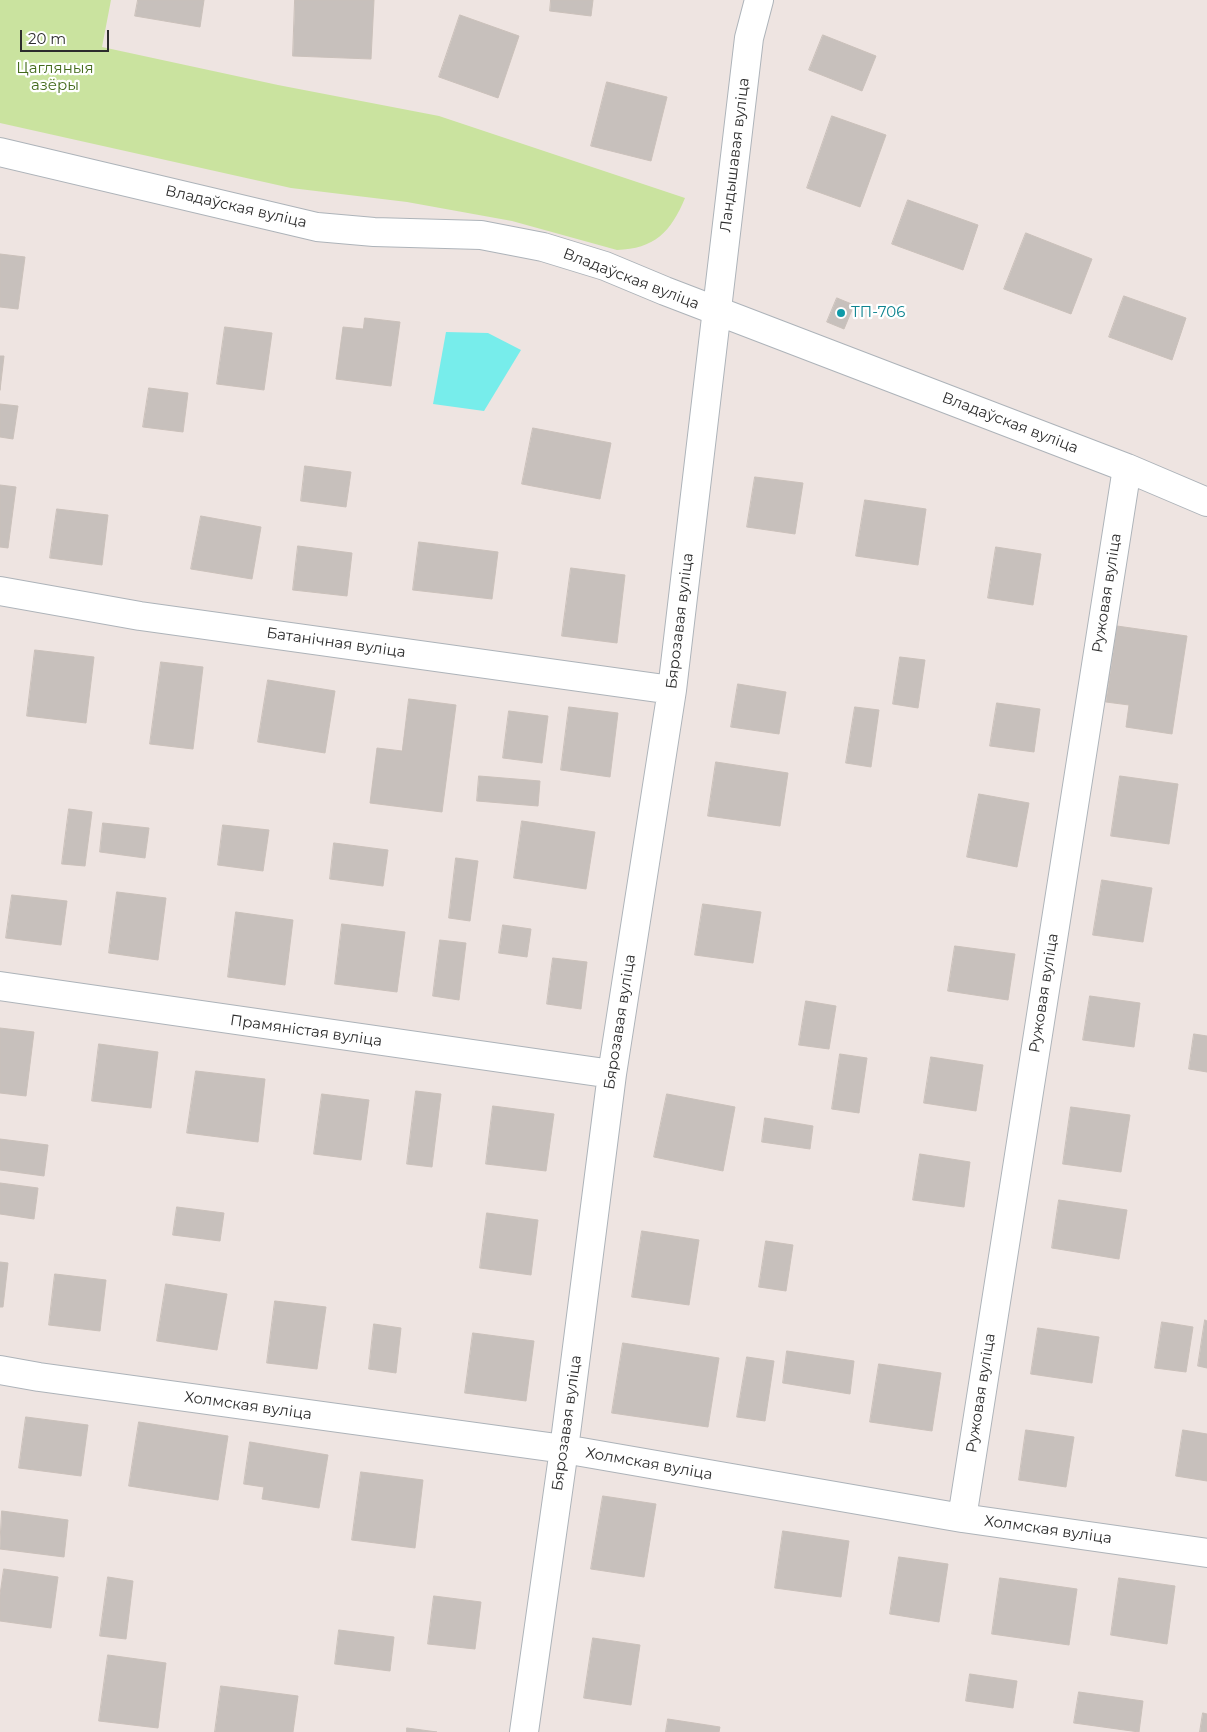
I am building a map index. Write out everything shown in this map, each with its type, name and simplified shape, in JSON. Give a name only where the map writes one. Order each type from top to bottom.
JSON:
[{"type":"street","name":"Ландышавая вуліца","points":[[718,312],[749,38],[758,0]]},
{"type":"street","name":"Владаўская вуліца","points":[[0,152],[317,227],[374,232],[481,235],[543,247],[605,266],[718,312],[1127,468],[1207,502]]},
{"type":"street","name":"Бярозавая вуліца","points":[[524,1732],[564,1449],[612,1074],[672,690],[718,312]]},
{"type":"street","name":"Ружовая вуліца","points":[[962,1518],[1127,468]]},
{"type":"street","name":"Батанічная вуліца","points":[[0,591],[140,616],[672,690]]},
{"type":"street","name":"Прамяністая вуліца","points":[[0,986],[612,1074]]},
{"type":"street","name":"Холмская вуліца","points":[[0,1370],[39,1377],[564,1449],[962,1518],[1207,1553]]},
{"type":"green space","name":"Цагляныя азёры","points":[[0,0],[111,0],[102,47],[278,85],[439,116],[685,198],[674,220],[660,236],[641,246],[617,250],[512,221],[407,202],[291,188],[0,123]]},
{"type":"water","points":[[446,332],[488,333],[521,350],[484,411],[433,404]]},
{"type":"building","points":[[138,0],[204,0],[200,27],[135,16]]},
{"type":"building","points":[[295,0],[374,0],[371,59],[293,56]]},
{"type":"building","points":[[551,0],[593,0],[591,16],[550,11]]},
{"type":"building","points":[[460,15],[519,36],[498,98],[439,77]]},
{"type":"building","points":[[823,35],[876,56],[862,91],[809,70]]},
{"type":"building","points":[[607,82],[667,97],[651,161],[591,146]]},
{"type":"building","points":[[832,116],[886,135],[860,207],[807,188]]},
{"type":"building","points":[[908,200],[978,225],[963,270],[892,244]]},
{"type":"building","points":[[1026,233],[1092,259],[1071,314],[1004,289]]},
{"type":"building","points":[[0,254],[25,257],[18,309],[0,307]]},
{"type":"building","points":[[1124,296],[1186,318],[1172,360],[1109,337]]},
{"type":"building","name":"ТП-706","points":[[837,298],[854,305],[844,329],[827,322]]},
{"type":"building","points":[[365,318],[400,322],[391,386],[336,379],[343,327],[363,329]]},
{"type":"building","points":[[225,327],[272,333],[264,390],[217,384]]},
{"type":"building","points":[[0,356],[4,356],[0,390]]},
{"type":"building","points":[[149,388],[188,393],[183,432],[143,427]]},
{"type":"building","points":[[0,404],[18,406],[13,439],[0,437]]},
{"type":"building","points":[[533,428],[611,443],[600,499],[522,484]]},
{"type":"building","points":[[305,466],[351,472],[346,507],[301,501]]},
{"type":"building","points":[[755,477],[803,483],[795,534],[747,527]]},
{"type":"building","points":[[0,485],[16,487],[8,548],[0,547]]},
{"type":"building","points":[[865,500],[926,509],[918,565],[856,556]]},
{"type":"building","points":[[57,509],[108,515],[102,565],[50,558]]},
{"type":"building","points":[[201,516],[261,527],[252,579],[191,569]]},
{"type":"building","points":[[419,542],[498,552],[492,599],[413,590]]},
{"type":"building","points":[[298,546],[352,553],[347,596],[293,590]]},
{"type":"building","points":[[996,547],[1041,554],[1033,605],[988,598]]},
{"type":"building","points":[[571,568],[625,575],[617,643],[562,636]]},
{"type":"building","points":[[1117,626],[1187,636],[1172,734],[1126,727],[1129,705],[1106,702]]},
{"type":"building","points":[[35,650],[94,657],[86,723],[27,716]]},
{"type":"building","points":[[900,657],[925,660],[918,708],[893,704]]},
{"type":"building","points":[[161,662],[203,667],[193,749],[150,744]]},
{"type":"building","points":[[268,680],[335,691],[325,753],[258,742]]},
{"type":"building","points":[[738,684],[786,692],[779,734],[731,727]]},
{"type":"building","points":[[409,699],[456,705],[442,812],[370,803],[377,748],[402,751]]},
{"type":"building","points":[[997,703],[1040,709],[1034,752],[990,746]]},
{"type":"building","points":[[569,707],[618,713],[610,777],[561,770]]},
{"type":"building","points":[[855,707],[879,710],[871,767],[846,763]]},
{"type":"building","points":[[509,711],[548,716],[542,763],[503,758]]},
{"type":"building","points":[[716,762],[788,773],[780,826],[708,816]]},
{"type":"building","points":[[479,776],[540,781],[538,806],[477,801]]},
{"type":"building","points":[[1120,776],[1178,784],[1169,844],[1111,836]]},
{"type":"building","points":[[979,794],[1029,803],[1017,867],[967,857]]},
{"type":"building","points":[[69,809],[92,812],[85,866],[62,864]]},
{"type":"building","points":[[522,821],[595,832],[586,889],[514,878]]},
{"type":"building","points":[[103,823],[149,828],[145,858],[100,852]]},
{"type":"building","points":[[223,825],[269,830],[263,871],[218,865]]},
{"type":"building","points":[[334,843],[388,850],[383,886],[330,879]]},
{"type":"building","points":[[456,858],[478,861],[470,921],[449,918]]},
{"type":"building","points":[[1102,880],[1152,888],[1143,942],[1093,935]]},
{"type":"building","points":[[117,892],[166,898],[158,960],[109,953]]},
{"type":"building","points":[[12,895],[67,901],[61,945],[6,938]]},
{"type":"building","points":[[703,904],[761,912],[753,963],[695,955]]},
{"type":"building","points":[[236,912],[293,920],[285,985],[228,977]]},
{"type":"building","points":[[342,924],[405,932],[397,992],[335,984]]},
{"type":"building","points":[[503,925],[531,929],[527,957],[499,953]]},
{"type":"building","points":[[440,940],[466,943],[459,1000],[433,996]]},
{"type":"building","points":[[955,946],[1015,954],[1008,1000],[948,991]]},
{"type":"building","points":[[553,958],[587,962],[581,1009],[547,1004]]},
{"type":"building","points":[[1090,996],[1140,1003],[1134,1047],[1083,1040]]},
{"type":"building","points":[[806,1001],[836,1006],[829,1049],[799,1045]]},
{"type":"building","points":[[0,1028],[34,1032],[26,1096],[0,1093]]},
{"type":"building","points":[[1194,1034],[1207,1036],[1207,1072],[1189,1069]]},
{"type":"building","points":[[99,1044],[158,1052],[151,1108],[92,1101]]},
{"type":"building","points":[[840,1054],[867,1058],[859,1113],[832,1109]]},
{"type":"building","points":[[931,1057],[983,1065],[976,1111],[924,1103]]},
{"type":"building","points":[[196,1071],[265,1079],[258,1142],[187,1133]]},
{"type":"building","points":[[416,1091],[441,1094],[432,1167],[407,1164]]},
{"type":"building","points":[[322,1094],[369,1100],[361,1160],[314,1154]]},
{"type":"building","points":[[667,1094],[735,1107],[723,1171],[654,1157]]},
{"type":"building","points":[[493,1106],[554,1114],[546,1171],[486,1164]]},
{"type":"building","points":[[1071,1107],[1130,1115],[1121,1172],[1063,1164]]},
{"type":"building","points":[[765,1118],[813,1126],[810,1149],[762,1142]]},
{"type":"building","points":[[0,1139],[48,1145],[44,1176],[0,1170]]},
{"type":"building","points":[[920,1154],[970,1162],[964,1207],[913,1200]]},
{"type":"building","points":[[0,1183],[38,1188],[34,1219],[0,1214]]},
{"type":"building","points":[[1059,1200],[1127,1210],[1119,1259],[1052,1248]]},
{"type":"building","points":[[177,1207],[224,1213],[220,1241],[173,1235]]},
{"type":"building","points":[[487,1213],[538,1220],[531,1275],[480,1268]]},
{"type":"building","points":[[642,1231],[699,1240],[689,1305],[632,1297]]},
{"type":"building","points":[[766,1241],[793,1245],[786,1291],[759,1287]]},
{"type":"building","points":[[0,1262],[8,1263],[3,1307],[0,1307]]},
{"type":"building","points":[[55,1274],[106,1280],[100,1331],[49,1325]]},
{"type":"building","points":[[166,1284],[227,1294],[217,1350],[157,1341]]},
{"type":"building","points":[[275,1301],[326,1307],[317,1369],[267,1363]]},
{"type":"building","points":[[1205,1320],[1207,1321],[1207,1368],[1198,1366]]},
{"type":"building","points":[[1162,1322],[1193,1327],[1186,1372],[1155,1368]]},
{"type":"building","points":[[374,1324],[401,1328],[396,1373],[369,1369]]},
{"type":"building","points":[[1038,1328],[1099,1337],[1092,1383],[1031,1374]]},
{"type":"building","points":[[473,1333],[534,1341],[526,1401],[465,1393]]},
{"type":"building","points":[[623,1343],[719,1358],[708,1427],[612,1413]]},
{"type":"building","points":[[787,1351],[854,1361],[850,1394],[783,1383]]},
{"type":"building","points":[[747,1357],[774,1361],[765,1421],[737,1417]]},
{"type":"building","points":[[879,1364],[941,1373],[932,1431],[870,1422]]},
{"type":"building","points":[[26,1417],[88,1425],[81,1476],[19,1468]]},
{"type":"building","points":[[139,1422],[228,1436],[218,1500],[129,1486]]},
{"type":"building","points":[[1026,1430],[1074,1437],[1066,1487],[1019,1480]]},
{"type":"building","points":[[1183,1430],[1207,1434],[1207,1481],[1176,1476]]},
{"type":"building","points":[[250,1442],[328,1455],[319,1508],[262,1499],[264,1487],[244,1484]]},
{"type":"building","points":[[361,1472],[423,1480],[415,1548],[352,1540]]},
{"type":"building","points":[[603,1496],[656,1504],[644,1577],[591,1569]]},
{"type":"building","points":[[2,1511],[68,1520],[64,1557],[0,1549]]},
{"type":"building","points":[[783,1531],[849,1541],[841,1597],[775,1588]]},
{"type":"building","points":[[899,1557],[948,1564],[939,1622],[890,1614]]},
{"type":"building","points":[[4,1569],[58,1577],[51,1628],[0,1621],[0,1595]]},
{"type":"building","points":[[108,1577],[133,1581],[126,1639],[100,1636]]},
{"type":"building","points":[[1000,1578],[1077,1589],[1069,1645],[992,1634]]},
{"type":"building","points":[[1119,1578],[1175,1586],[1167,1644],[1111,1635]]},
{"type":"building","points":[[434,1596],[481,1602],[475,1649],[428,1644]]},
{"type":"building","points":[[339,1630],[394,1637],[390,1671],[335,1664]]},
{"type":"building","points":[[593,1638],[640,1645],[631,1705],[584,1698]]},
{"type":"building","points":[[108,1655],[166,1663],[158,1728],[99,1721]]},
{"type":"building","points":[[970,1674],[1017,1681],[1013,1708],[966,1701]]},
{"type":"building","points":[[221,1686],[298,1696],[293,1732],[215,1732]]},
{"type":"building","points":[[1079,1692],[1143,1701],[1139,1732],[1074,1723]]},
{"type":"building","points":[[1203,1713],[1207,1714],[1207,1732],[1200,1732]]},
{"type":"building","points":[[668,1719],[720,1727],[719,1732],[666,1732]]},
{"type":"building","points":[[407,1728],[437,1732],[407,1732]]},
{"type":"place","name":"ТП-706","points":[[841,313]]}]
